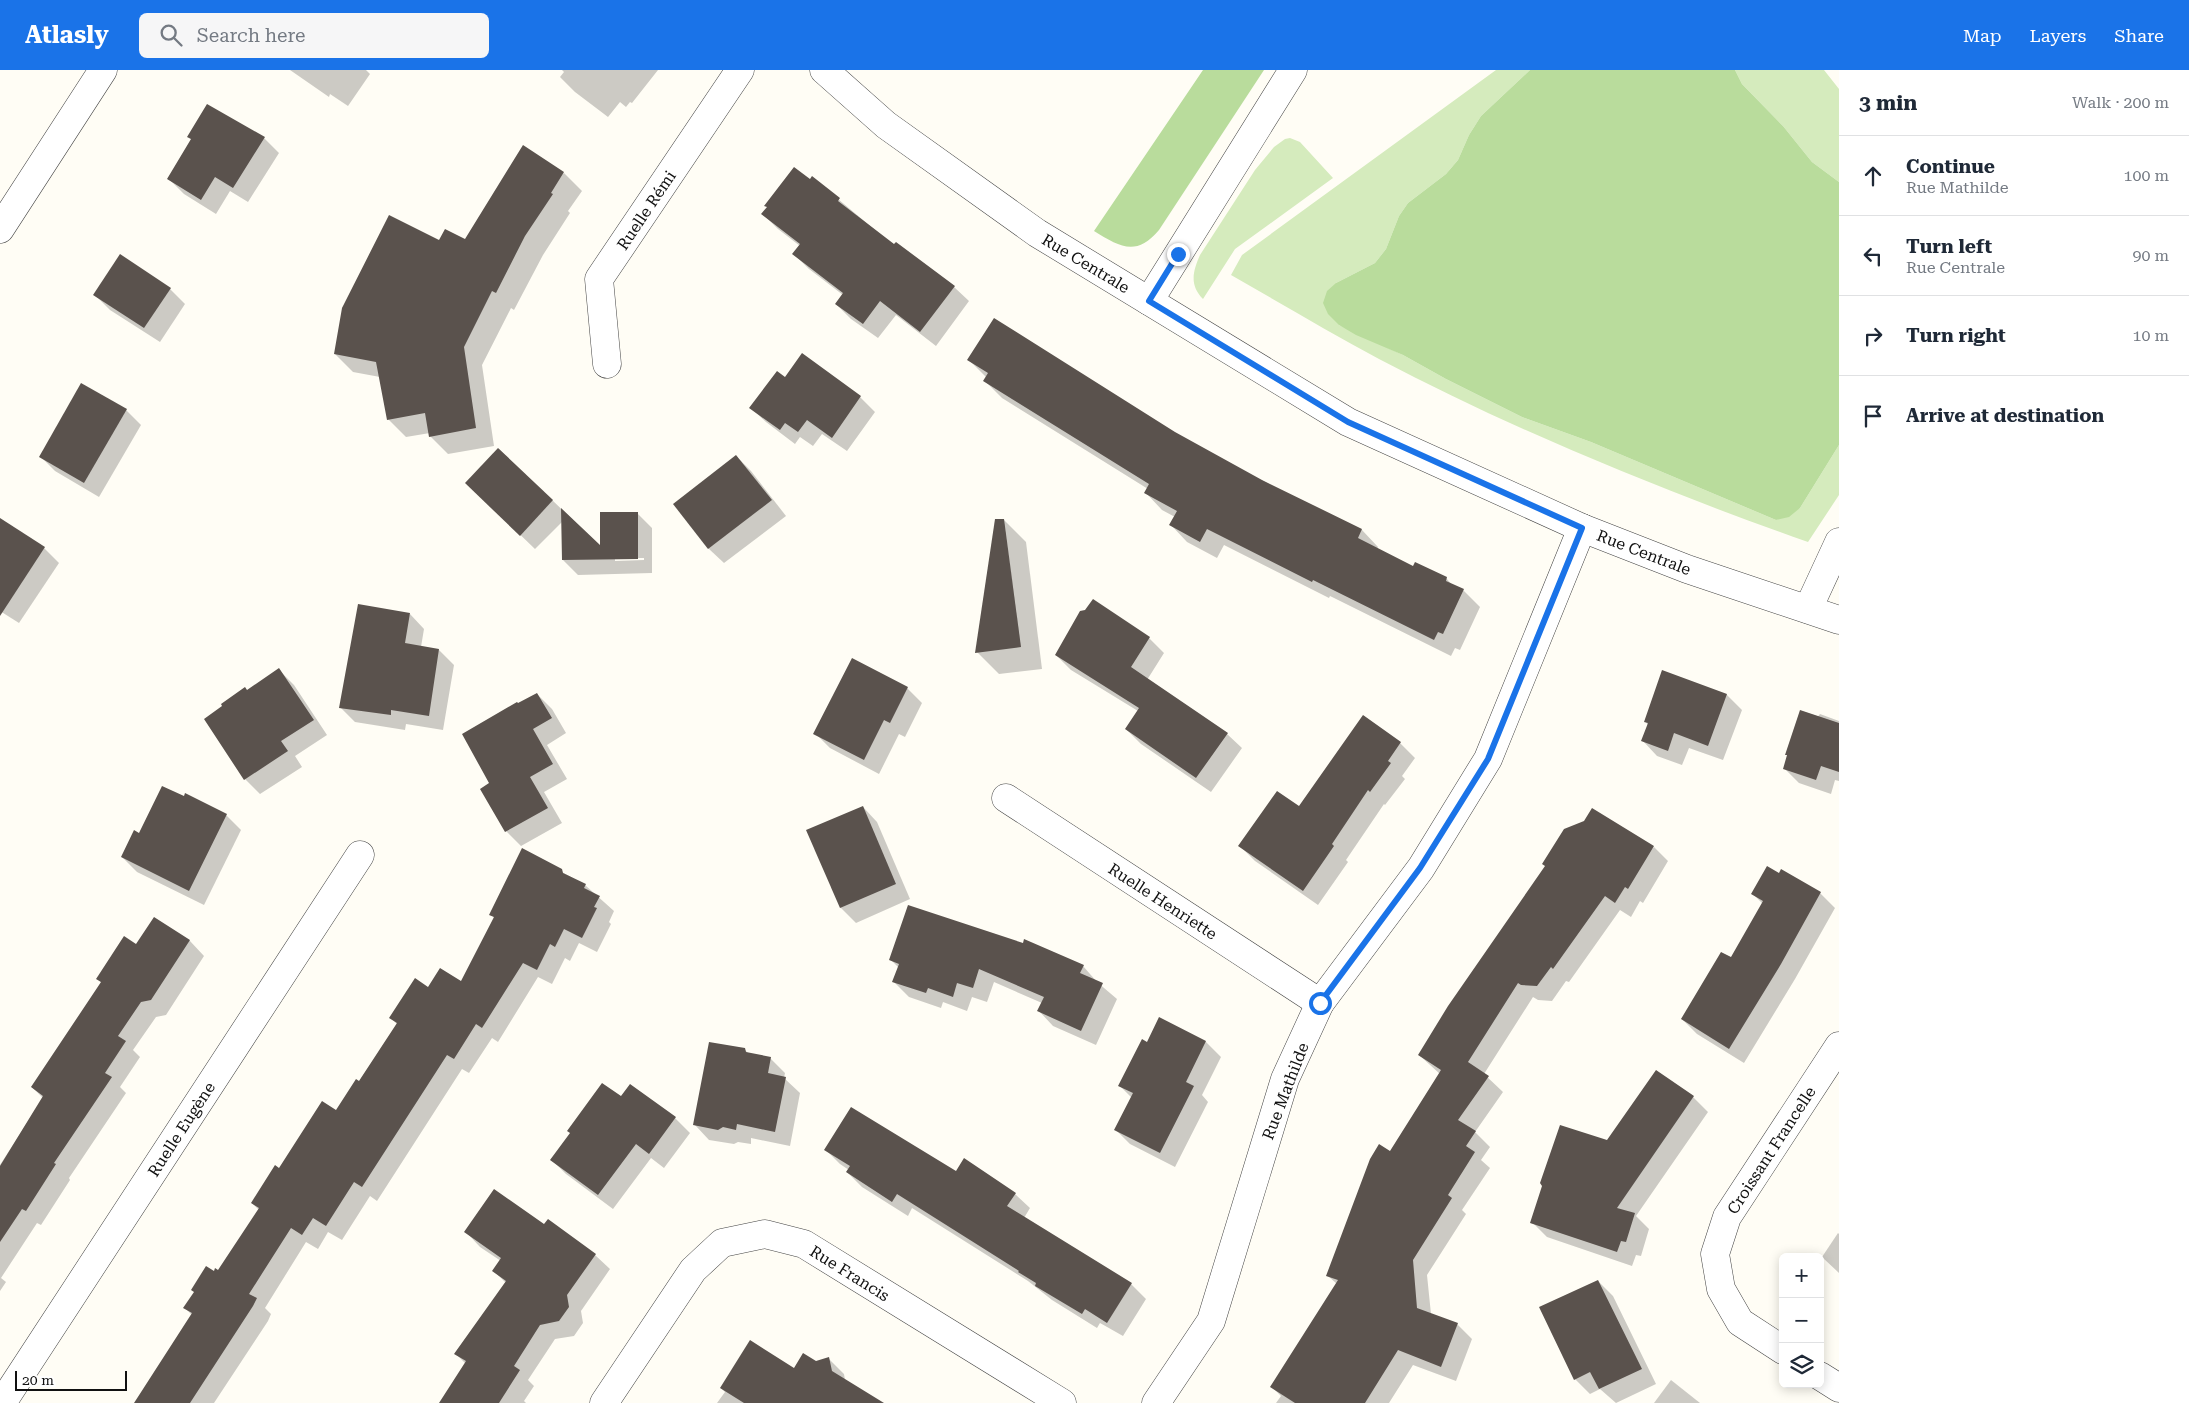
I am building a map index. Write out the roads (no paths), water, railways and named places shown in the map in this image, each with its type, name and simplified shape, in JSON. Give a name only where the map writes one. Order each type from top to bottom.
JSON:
[{"type":"street","points":[[0,230],[103,70]]},
{"type":"street","name":"Ruelle Rémi","points":[[607,364],[599,280],[740,70]]},
{"type":"street","name":"Rue Centrale","points":[[824,70],[886,126],[1037,233],[1348,422],[1582,528],[1687,569],[1839,620]]},
{"type":"street","points":[[1149,301],[1293,70]]},
{"type":"street","name":"Rue Mathilde","points":[[1156,1403],[1211,1320],[1253,1179],[1286,1079],[1320,1003],[1420,868],[1488,759],[1582,528]]},
{"type":"street","points":[[1808,609],[1839,542]]},
{"type":"street","name":"Ruelle Henriette","points":[[1006,798],[1320,1003]]},
{"type":"street","name":"Ruelle Eugène","points":[[2,1403],[360,855]]},
{"type":"street","name":"Croissant Francelle","points":[[1779,1347],[1740,1322],[1721,1289],[1715,1254],[1727,1217],[1839,1046]]},
{"type":"street","name":"Rue Francis","points":[[604,1403],[693,1270],[722,1243],[765,1234],[804,1244],[1062,1403]]},
{"type":"street","points":[[1824,1379],[1839,1388]]}]
